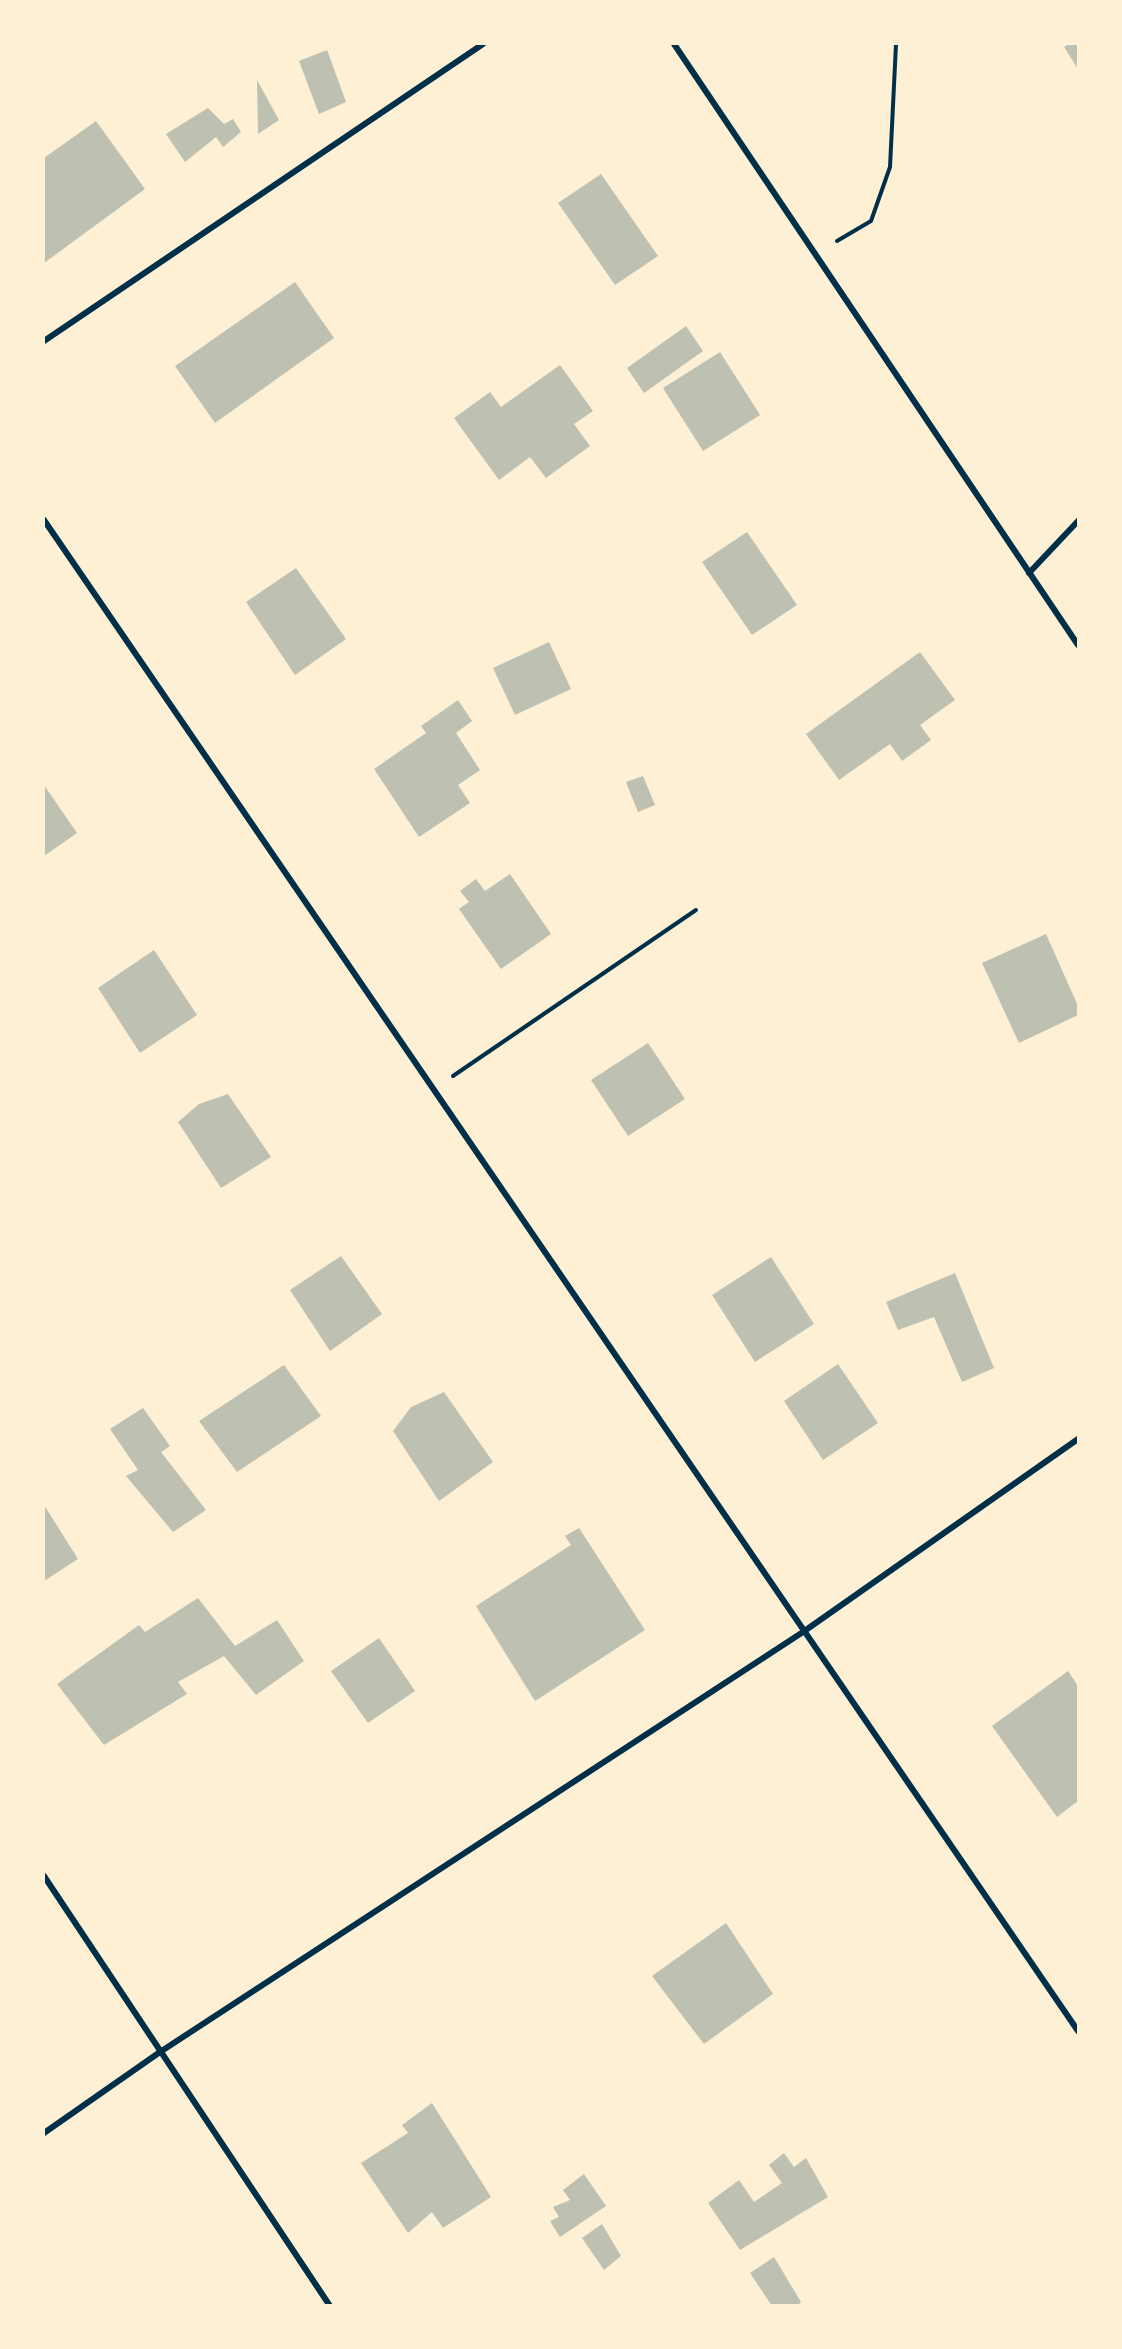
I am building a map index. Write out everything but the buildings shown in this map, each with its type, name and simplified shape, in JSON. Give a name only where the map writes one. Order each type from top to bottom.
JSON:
[{"type":"street","points":[[44,341],[483,44]]},
{"type":"street","points":[[674,44],[1078,645]]},
{"type":"street","points":[[44,520],[1078,2031]]},
{"type":"street","points":[[1029,573],[1078,521]]},
{"type":"street","points":[[44,2133],[160,2052],[803,1632],[1078,1439]]},
{"type":"street","points":[[44,1876],[330,2306]]},
{"type":"path","points":[[815,254],[872,221],[890,167],[896,44]]},
{"type":"path","points":[[433,1089],[696,910]]}]
